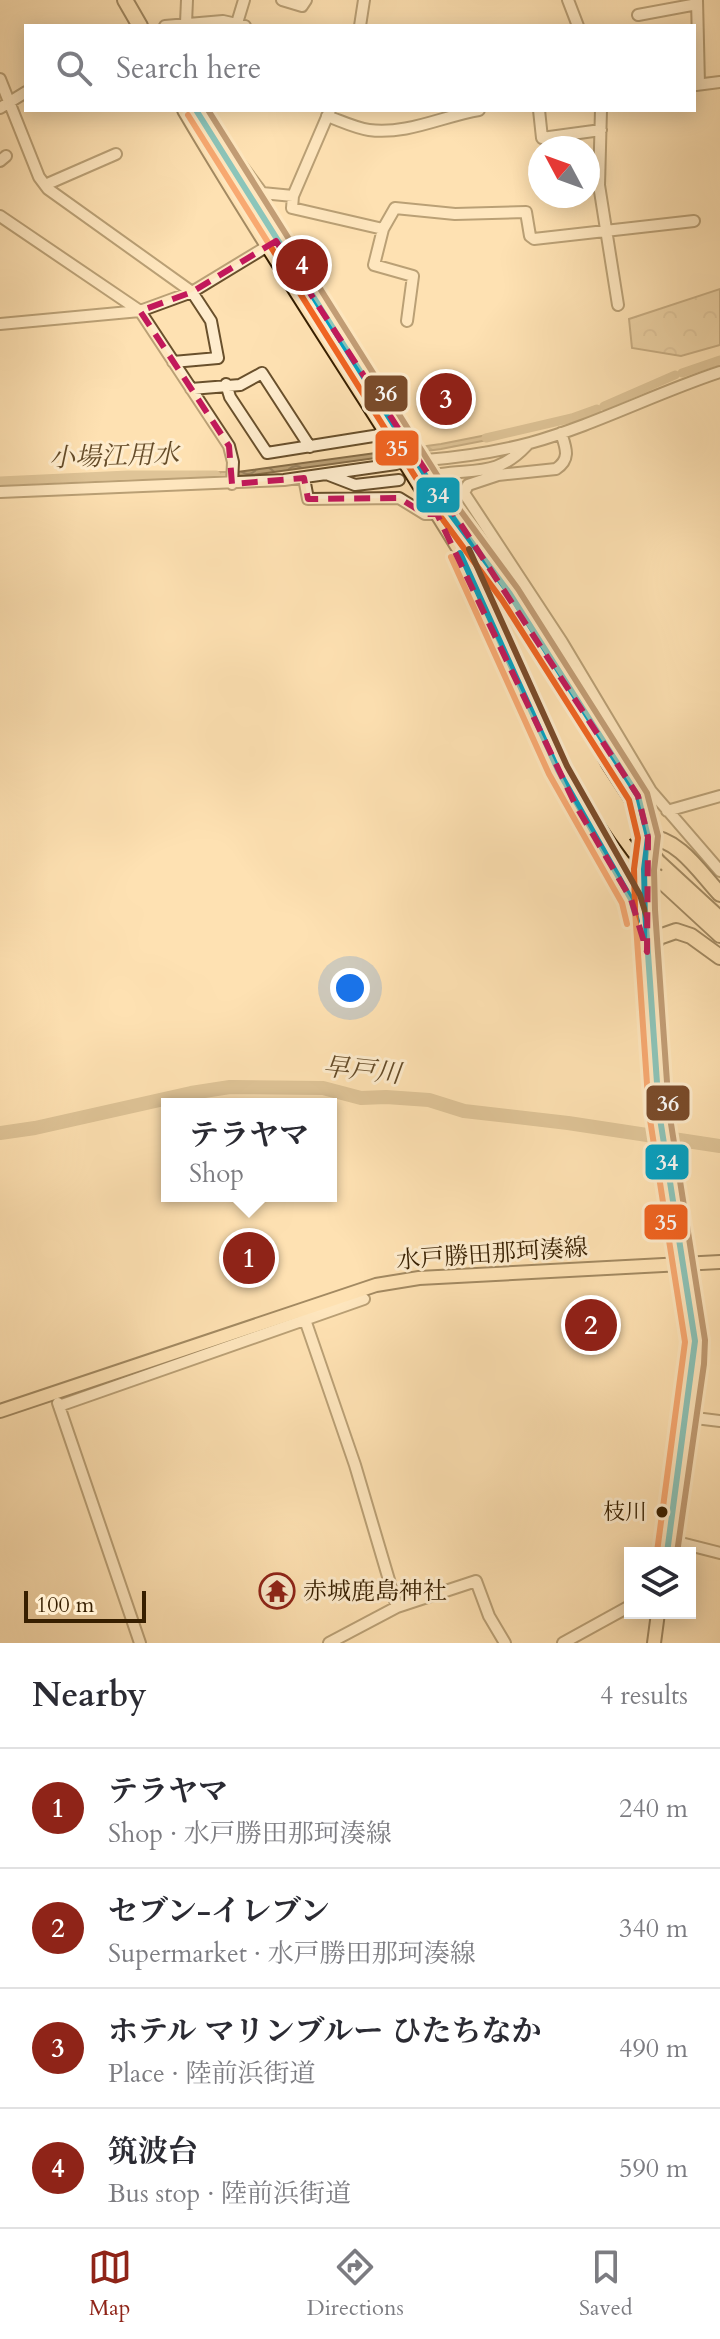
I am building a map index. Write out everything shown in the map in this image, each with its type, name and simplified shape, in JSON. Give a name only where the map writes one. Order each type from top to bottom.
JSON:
[{"type":"highway","points":[[125,0],[139,24]]},
{"type":"highway","points":[[186,112],[454,520],[520,628],[605,788],[642,835],[657,869],[720,935]]},
{"type":"highway","points":[[197,112],[386,434],[494,606],[585,778],[634,851],[720,919]]},
{"type":"highway","points":[[454,520],[510,594],[645,794],[642,835]]},
{"type":"highway","points":[[453,539],[575,804],[631,899],[647,952]]},
{"type":"highway","points":[[642,835],[666,840],[720,894]]},
{"type":"highway","points":[[647,952],[659,937],[676,931],[691,936],[720,957]]},
{"type":"main road","points":[[642,835],[659,1116],[695,1341],[668,1546]]},
{"type":"main road","name":"水戸勝田那珂湊線","points":[[0,1411],[303,1314],[376,1285],[419,1278],[720,1262]]},
{"type":"main road","points":[[654,1643],[657,1619]]},
{"type":"street","points":[[186,23],[187,0]]},
{"type":"street","points":[[179,24],[241,24],[244,0]]},
{"type":"street","points":[[282,0],[302,6],[306,0]]},
{"type":"street","points":[[360,24],[364,0]]},
{"type":"street","points":[[568,0],[577,24]]},
{"type":"street","points":[[638,15],[697,2],[697,85],[720,82]]},
{"type":"street","points":[[0,79],[45,185],[192,292],[211,321],[218,358],[173,362]]},
{"type":"street","points":[[0,108],[24,93]]},
{"type":"street","points":[[383,229],[292,208],[293,196],[328,113],[359,128],[387,131],[410,129],[467,112]]},
{"type":"street","points":[[539,112],[542,138],[601,130]]},
{"type":"street","points":[[601,112],[599,185],[618,305]]},
{"type":"street","points":[[45,185],[116,154]]},
{"type":"street","points":[[227,161],[235,157],[262,193],[293,196]]},
{"type":"street","points":[[407,321],[413,276],[374,265],[383,229],[395,208],[455,214],[526,212],[530,236],[534,239],[694,221]]},
{"type":"street","points":[[0,216],[140,311],[229,446],[233,462],[232,484]]},
{"type":"street","points":[[0,324],[140,311],[192,292],[272,244]]},
{"type":"street","points":[[426,460],[481,454],[529,443],[720,372]]},
{"type":"street","points":[[191,389],[240,385],[262,373],[310,447]]},
{"type":"street","points":[[226,384],[230,397],[267,453],[386,434]]},
{"type":"street","points":[[561,433],[567,457],[556,469],[498,475],[468,485],[464,493],[562,642],[645,794],[667,811],[720,871]]},
{"type":"street","points":[[441,474],[494,468],[509,463],[529,443]]},
{"type":"street","points":[[0,492],[232,484],[304,478],[396,464]]},
{"type":"street","points":[[327,474],[355,485],[399,480]]},
{"type":"street","points":[[304,478],[308,499],[399,498],[425,514],[437,514]]},
{"type":"street","points":[[667,811],[720,796]]},
{"type":"street","points":[[666,840],[680,826]]},
{"type":"street","points":[[59,1406],[303,1314],[364,1299]]},
{"type":"street","points":[[303,1314],[355,1465],[397,1607]]},
{"type":"street","points":[[54,1392],[140,1643]]},
{"type":"street","points":[[687,1417],[720,1421]]},
{"type":"street","points":[[668,1546],[720,1553]]},
{"type":"street","points":[[329,1643],[397,1607],[476,1581],[489,1616],[505,1643]]},
{"type":"street","points":[[563,1643],[624,1609]]},
{"type":"highlighted area","points":[[276,241],[638,796],[648,837],[647,952],[631,899],[575,804],[437,514],[425,514],[399,498],[308,499],[304,478],[232,484],[229,446],[140,311],[192,292]]},
{"type":"green space","points":[[720,289],[720,345],[681,356],[632,348],[629,319]]},
{"type":"water","points":[[497,433],[498,438],[441,449],[237,477],[207,477],[207,472],[237,472],[441,444]]},
{"type":"waterway","name":"小場江用水","points":[[682,373],[720,360]]},
{"type":"waterway","name":"小場江用水","points":[[604,406],[675,375]]},
{"type":"waterway","name":"小場江用水","points":[[486,438],[597,409]]},
{"type":"waterway","name":"小場江用水","points":[[0,481],[128,475],[216,475]]},
{"type":"waterway","name":"早戸川","points":[[169,1098],[230,1087],[323,1088],[361,1098],[429,1100],[464,1111],[720,1146]]},
{"type":"waterway","name":"早戸川","points":[[0,1133],[161,1100]]},
{"type":"transit line","name":"34","points":[[197,112],[446,508],[510,594],[638,796],[648,837],[644,869],[645,910],[659,1112],[695,1341],[668,1547]]},
{"type":"transit line","name":"36","points":[[209,112],[454,502],[518,589],[647,793],[658,836],[654,870],[655,910],[669,1111],[705,1340],[678,1547]]},
{"type":"transit line","name":"35","points":[[188,115],[438,513],[502,600],[629,800],[638,838],[634,869],[635,910],[649,1113],[685,1342],[658,1547]]},
{"type":"transit line","name":"36","points":[[469,549],[567,766],[640,895],[647,918]]},
{"type":"transit line","name":"34","points":[[460,553],[558,770],[631,899],[637,921]]},
{"type":"transit line","name":"35","points":[[451,557],[549,774],[622,903],[627,924]]},
{"type":"place","name":"筑波台","points":[[302,265]]},
{"type":"place","name":"ホテル マリンブルー ひたちなか","points":[[446,399]]},
{"type":"place","name":"テラヤマ","points":[[249,1258]]},
{"type":"place","name":"セブン-イレブン","points":[[591,1325]]},
{"type":"place","name":"枝川","points":[[662,1512]]},
{"type":"place","name":"赤城鹿島神社","points":[[277,1591]]}]
